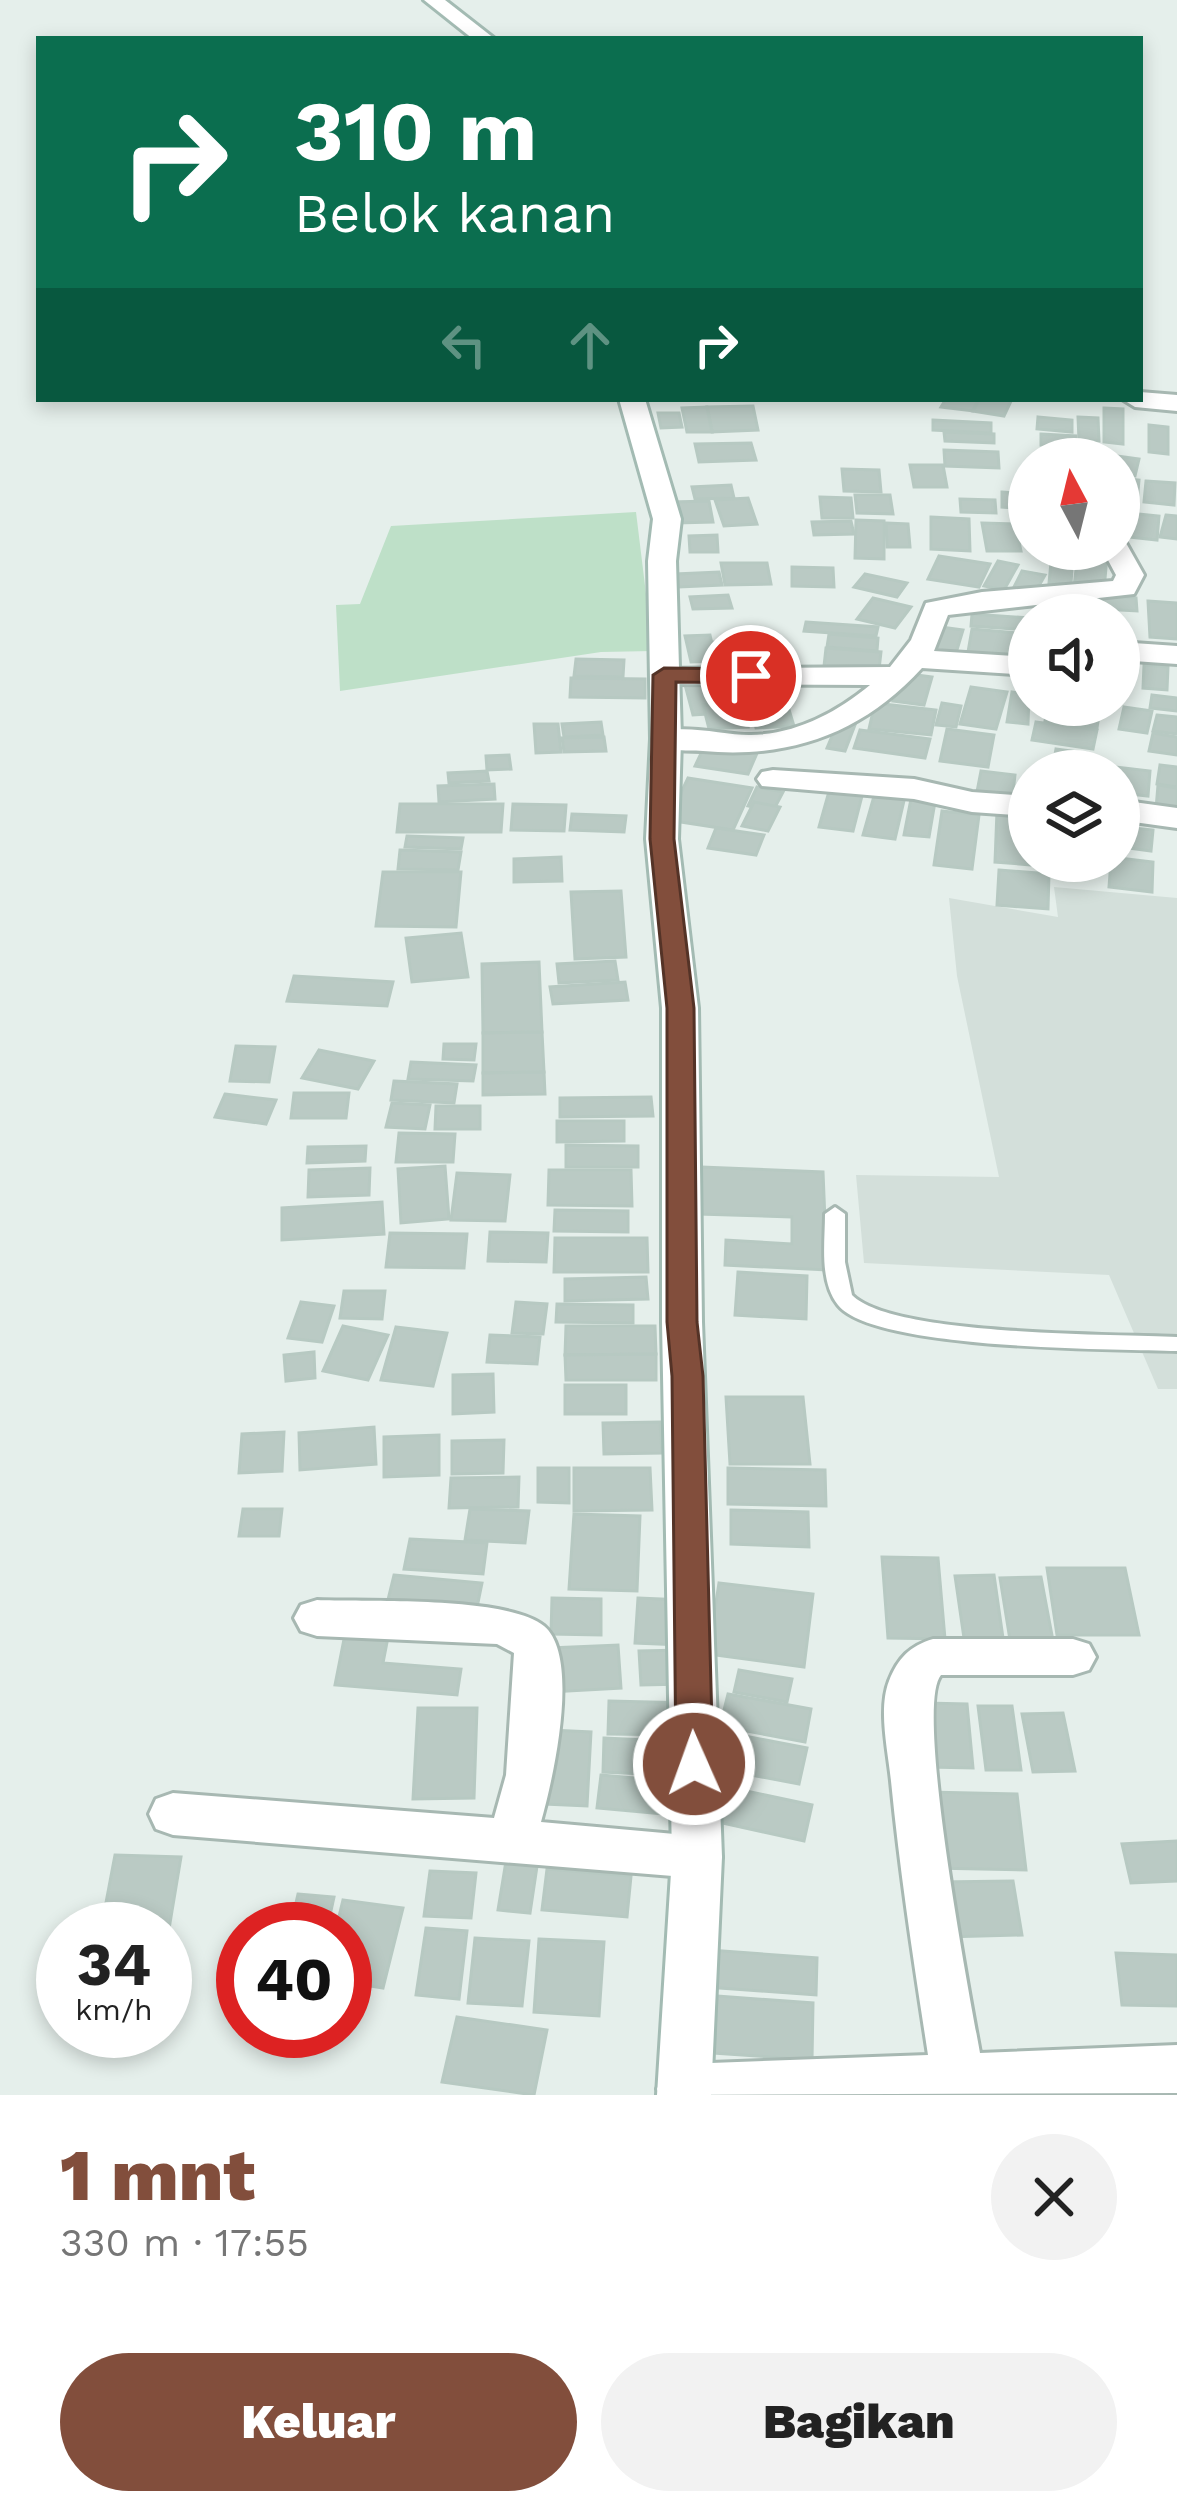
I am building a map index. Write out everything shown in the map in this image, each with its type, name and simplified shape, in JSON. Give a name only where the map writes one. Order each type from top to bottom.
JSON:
[{"type":"street","points":[[433,0],[481,36]]},
{"type":"street","points":[[1143,400],[1177,403]]},
{"type":"street","points":[[633,402],[667,519],[662,561],[662,839],[680,1008],[682,1322],[697,1857],[684,2092],[1177,2068]]},
{"type":"street","points":[[665,739],[751,744],[795,737],[862,706],[927,641],[936,609],[968,601],[1124,588],[1127,570]]},
{"type":"street","points":[[1140,652],[1177,655]]},
{"type":"street","points":[[664,675],[801,676],[904,667],[1008,666]]},
{"type":"street","points":[[772,779],[914,789],[1008,805]]},
{"type":"street","points":[[1140,813],[1177,818]]},
{"type":"street","points":[[317,1618],[504,1626],[530,1640],[540,1659],[540,1685],[530,1774],[512,1840]]},
{"type":"street","points":[[951,2081],[909,1724],[910,1685],[921,1665],[933,1657],[1073,1657]]},
{"type":"street","points":[[173,1814],[697,1857]]},
{"type":"lane","points":[[835,1214],[838,1280],[850,1307],[860,1313],[922,1328],[1177,1344]]},
{"type":"shaded area","points":[[1054,887],[1177,898],[1177,1389],[1158,1389],[1109,1275],[864,1263],[856,1175],[999,1177],[957,976],[949,898],[1058,917]]},
{"type":"green space","points":[[636,512],[653,651],[601,652],[340,691],[336,605],[360,604],[391,526]]},
{"type":"building","points":[[944,402],[978,402],[973,411],[941,407]]},
{"type":"building","points":[[978,402],[1011,402],[1004,416],[973,411]]},
{"type":"building","points":[[753,406],[758,430],[712,432],[707,407]]},
{"type":"building","points":[[707,407],[712,432],[687,432],[682,408]]},
{"type":"building","points":[[1104,408],[1123,409],[1123,438],[1104,438]]},
{"type":"building","points":[[658,413],[679,413],[682,427],[661,428]]},
{"type":"building","points":[[1038,417],[1072,420],[1072,432],[1037,429]]},
{"type":"building","points":[[1078,417],[1098,418],[1099,438],[1079,438]]},
{"type":"building","points":[[933,420],[991,423],[991,433],[933,430]]},
{"type":"building","points":[[1149,425],[1168,427],[1168,454],[1149,452]]},
{"type":"building","points":[[944,432],[994,434],[994,443],[945,441]]},
{"type":"building","points":[[1041,434],[1076,436],[1076,438],[1041,438]]},
{"type":"building","points":[[751,443],[756,460],[699,462],[695,444]]},
{"type":"building","points":[[944,450],[998,452],[999,468],[945,466]]},
{"type":"building","points":[[910,465],[943,465],[947,487],[914,487]]},
{"type":"building","points":[[842,469],[879,470],[881,492],[844,491]]},
{"type":"building","points":[[1146,481],[1175,483],[1174,505],[1144,502]]},
{"type":"building","points":[[731,485],[734,498],[695,499],[692,487]]},
{"type":"building","points":[[855,495],[890,495],[893,514],[857,513]]},
{"type":"building","points":[[820,497],[851,498],[853,518],[822,518]]},
{"type":"building","points":[[748,498],[757,524],[724,526],[715,500]]},
{"type":"building","points":[[960,499],[995,500],[996,513],[961,512]]},
{"type":"building","points":[[709,501],[713,522],[676,523],[672,502]]},
{"type":"building","points":[[1140,514],[1159,516],[1157,540],[1140,538]]},
{"type":"building","points":[[1166,515],[1177,516],[1177,539],[1160,537]]},
{"type":"building","points":[[931,517],[969,519],[970,551],[931,549]]},
{"type":"building","points":[[856,520],[884,521],[884,559],[855,558]]},
{"type":"building","points":[[851,521],[854,534],[814,535],[812,522]]},
{"type":"building","points":[[886,523],[908,524],[910,547],[887,547]]},
{"type":"building","points":[[982,523],[1008,524],[1008,551],[987,551]]},
{"type":"building","points":[[717,535],[718,552],[690,552],[689,536]]},
{"type":"building","points":[[939,556],[990,564],[979,587],[928,579]]},
{"type":"building","points":[[998,561],[1015,570],[1004,590],[984,586]]},
{"type":"building","points":[[721,563],[767,563],[771,584],[725,585]]},
{"type":"building","points":[[792,567],[833,568],[834,587],[792,586]]},
{"type":"building","points":[[1050,570],[1072,570],[1071,584],[1049,583]]},
{"type":"building","points":[[1076,570],[1106,570],[1104,590],[1074,587]]},
{"type":"building","points":[[1022,571],[1045,575],[1035,593],[1013,589]]},
{"type":"building","points":[[719,572],[722,585],[679,587],[676,574]]},
{"type":"building","points":[[865,574],[907,583],[897,597],[854,587]]},
{"type":"building","points":[[728,595],[732,608],[693,609],[690,597]]},
{"type":"building","points":[[873,598],[911,607],[895,628],[857,619]]},
{"type":"building","points":[[1148,601],[1177,603],[1177,639],[1150,637]]},
{"type":"building","points":[[972,614],[1008,617],[1008,629],[971,626]]},
{"type":"building","points":[[806,622],[878,627],[876,636],[804,631]]},
{"type":"building","points":[[941,627],[963,630],[956,653],[934,650]]},
{"type":"building","points":[[764,629],[773,655],[747,657],[738,630]]},
{"type":"building","points":[[972,629],[1008,632],[1008,656],[968,652]]},
{"type":"building","points":[[829,634],[878,638],[877,651],[827,647]]},
{"type":"building","points":[[710,635],[716,661],[691,662],[685,636]]},
{"type":"building","points":[[739,640],[744,658],[719,660],[713,642]]},
{"type":"building","points":[[826,648],[881,652],[879,670],[824,666]]},
{"type":"building","points":[[576,659],[624,660],[623,677],[574,676]]},
{"type":"building","points":[[1144,665],[1168,667],[1167,690],[1143,688]]},
{"type":"building","points":[[902,673],[932,677],[924,705],[893,701]]},
{"type":"building","points":[[571,678],[645,679],[645,698],[570,697]]},
{"type":"building","points":[[730,678],[740,712],[693,715],[684,681]]},
{"type":"building","points":[[779,678],[788,708],[751,710],[742,680]]},
{"type":"building","points":[[971,687],[1007,692],[996,729],[960,724]]},
{"type":"building","points":[[1152,695],[1177,698],[1177,711],[1150,708]]},
{"type":"building","points":[[742,703],[748,727],[709,729],[703,705]]},
{"type":"building","points":[[787,703],[794,726],[756,728],[750,705]]},
{"type":"building","points":[[875,703],[936,710],[931,735],[869,729]]},
{"type":"building","points":[[942,703],[961,706],[956,727],[936,725]]},
{"type":"building","points":[[1140,709],[1152,711],[1147,733],[1119,729],[1140,726]]},
{"type":"building","points":[[1157,715],[1177,717],[1177,734],[1153,731]]},
{"type":"building","points":[[601,722],[603,735],[564,737],[562,724]]},
{"type":"building","points":[[838,722],[855,725],[845,751],[827,748]]},
{"type":"building","points":[[534,724],[558,724],[561,752],[536,753]]},
{"type":"building","points":[[1035,726],[1097,730],[1093,749],[1032,740]]},
{"type":"building","points":[[947,729],[994,735],[988,767],[940,761]]},
{"type":"building","points":[[860,730],[930,739],[925,758],[854,748]]},
{"type":"building","points":[[1153,733],[1177,737],[1177,755],[1149,751]]},
{"type":"building","points":[[604,737],[606,751],[564,752],[562,738]]},
{"type":"building","points":[[706,743],[758,751],[748,774],[695,766]]},
{"type":"building","points":[[509,755],[511,769],[487,770],[486,756]]},
{"type":"building","points":[[1160,765],[1177,767],[1177,787],[1157,784]]},
{"type":"building","points":[[1140,770],[1150,771],[1148,796],[1140,795]]},
{"type":"building","points":[[487,771],[489,781],[449,783],[448,773]]},
{"type":"building","points":[[981,771],[1008,774],[1008,801],[976,797]]},
{"type":"building","points":[[688,778],[752,788],[733,830],[668,820]]},
{"type":"building","points":[[494,784],[495,799],[439,802],[438,786]]},
{"type":"building","points":[[1158,785],[1177,788],[1177,811],[1156,809]]},
{"type":"building","points":[[757,787],[783,792],[773,811],[748,806]]},
{"type":"building","points":[[830,788],[863,792],[853,831],[819,827]]},
{"type":"building","points":[[876,789],[906,792],[895,839],[863,835]]},
{"type":"building","points":[[911,799],[935,802],[929,837],[904,835]]},
{"type":"building","points":[[754,802],[780,807],[768,831],[742,826]]},
{"type":"building","points":[[400,804],[503,804],[501,832],[397,832]]},
{"type":"building","points":[[513,804],[566,805],[564,831],[511,830]]},
{"type":"building","points":[[942,811],[979,815],[972,869],[934,865]]},
{"type":"building","points":[[997,811],[1008,812],[1008,863],[995,862]]},
{"type":"building","points":[[572,814],[626,816],[624,832],[570,830]]},
{"type":"building","points":[[716,828],[764,835],[756,855],[708,848]]},
{"type":"building","points":[[1140,829],[1153,830],[1151,851],[1140,850]]},
{"type":"building","points":[[407,836],[463,838],[461,849],[405,847]]},
{"type":"building","points":[[400,850],[461,852],[458,870],[398,869]]},
{"type":"building","points":[[561,857],[562,881],[514,882],[514,859]]},
{"type":"building","points":[[1140,860],[1153,862],[1152,892],[1109,887],[1109,882],[1140,882]]},
{"type":"building","points":[[999,870],[1008,871],[1008,882],[1049,882],[1048,909],[997,905]]},
{"type":"building","points":[[383,872],[461,872],[456,927],[376,926]]},
{"type":"building","points":[[621,891],[626,957],[575,959],[571,892]]},
{"type":"building","points":[[461,933],[468,977],[412,982],[406,938]]},
{"type":"building","points":[[615,961],[618,980],[559,983],[557,964]]},
{"type":"building","points":[[539,962],[542,1032],[483,1033],[482,964]]},
{"type":"building","points":[[294,976],[393,982],[387,1006],[287,1001]]},
{"type":"building","points":[[625,982],[628,1000],[553,1004],[550,987]]},
{"type":"building","points":[[542,1032],[544,1072],[483,1073],[483,1033]]},
{"type":"building","points":[[444,1044],[476,1044],[474,1060],[443,1059]]},
{"type":"building","points":[[236,1046],[275,1047],[269,1082],[230,1081]]},
{"type":"building","points":[[319,1050],[374,1061],[358,1089],[302,1078]]},
{"type":"building","points":[[411,1062],[476,1065],[473,1081],[408,1079]]},
{"type":"building","points":[[544,1072],[545,1094],[483,1095],[483,1073]]},
{"type":"building","points":[[394,1081],[457,1084],[454,1103],[391,1100]]},
{"type":"building","points":[[294,1093],[349,1093],[346,1118],[291,1118]]},
{"type":"building","points":[[225,1094],[276,1100],[266,1124],[215,1117]]},
{"type":"building","points":[[651,1097],[653,1116],[560,1117],[560,1098]]},
{"type":"building","points":[[392,1103],[430,1105],[425,1129],[386,1127]]},
{"type":"building","points":[[436,1106],[480,1106],[480,1129],[435,1129]]},
{"type":"building","points":[[557,1121],[624,1121],[624,1141],[557,1142]]},
{"type":"building","points":[[399,1133],[455,1134],[453,1162],[396,1162]]},
{"type":"building","points":[[566,1145],[638,1146],[638,1167],[566,1167]]},
{"type":"building","points":[[366,1146],[365,1161],[307,1163],[308,1147]]},
{"type":"building","points":[[445,1166],[449,1219],[401,1223],[398,1169]]},
{"type":"building","points":[[701,1167],[823,1172],[827,1270],[725,1265],[726,1240],[792,1244],[792,1217],[699,1214]]},
{"type":"building","points":[[370,1168],[369,1195],[308,1197],[309,1170]]},
{"type":"building","points":[[549,1170],[631,1170],[632,1206],[548,1205]]},
{"type":"building","points":[[457,1173],[510,1175],[505,1221],[451,1220]]},
{"type":"building","points":[[382,1202],[384,1234],[282,1240],[282,1208]]},
{"type":"building","points":[[555,1210],[628,1211],[628,1232],[554,1231]]},
{"type":"building","points":[[490,1232],[548,1233],[546,1262],[488,1261]]},
{"type":"building","points":[[390,1233],[467,1234],[464,1268],[386,1267]]},
{"type":"building","points":[[555,1238],[647,1238],[648,1272],[554,1272]]},
{"type":"building","points":[[738,1272],[807,1276],[806,1319],[735,1315]]},
{"type":"building","points":[[646,1277],[648,1299],[565,1301],[565,1279]]},
{"type":"building","points":[[344,1291],[385,1291],[382,1319],[340,1318]]},
{"type":"building","points":[[301,1302],[334,1306],[322,1342],[288,1338]]},
{"type":"building","points":[[516,1302],[547,1304],[543,1334],[512,1333]]},
{"type":"building","points":[[557,1304],[633,1305],[633,1323],[556,1322]]},
{"type":"building","points":[[343,1326],[388,1335],[368,1380],[323,1371]]},
{"type":"building","points":[[566,1326],[655,1326],[656,1354],[565,1355]]},
{"type":"building","points":[[396,1327],[447,1333],[433,1386],[381,1380]]},
{"type":"building","points":[[490,1335],[540,1337],[537,1364],[487,1362]]},
{"type":"building","points":[[314,1352],[315,1378],[286,1381],[284,1355]]},
{"type":"building","points":[[656,1354],[656,1380],[566,1380],[565,1355]]},
{"type":"building","points":[[493,1374],[494,1412],[453,1414],[453,1375]]},
{"type":"building","points":[[565,1385],[626,1385],[626,1414],[565,1414]]},
{"type":"building","points":[[726,1397],[803,1397],[810,1464],[730,1464]]},
{"type":"building","points":[[660,1422],[662,1453],[604,1454],[603,1423]]},
{"type":"building","points":[[374,1427],[376,1464],[300,1470],[299,1433]]},
{"type":"building","points":[[284,1432],[282,1471],[239,1473],[242,1434]]},
{"type":"building","points":[[439,1435],[439,1475],[384,1477],[384,1437]]},
{"type":"building","points":[[504,1440],[503,1473],[452,1474],[452,1441]]},
{"type":"building","points":[[538,1468],[569,1468],[569,1503],[538,1502]]},
{"type":"building","points":[[574,1468],[650,1468],[652,1510],[574,1511]]},
{"type":"building","points":[[728,1468],[825,1470],[826,1506],[728,1504]]},
{"type":"building","points":[[519,1477],[518,1507],[449,1508],[451,1478]]},
{"type":"building","points":[[243,1509],[282,1509],[279,1536],[239,1536]]},
{"type":"building","points":[[470,1509],[529,1511],[525,1543],[465,1540]]},
{"type":"building","points":[[731,1510],[808,1512],[809,1547],[731,1544]]},
{"type":"building","points":[[574,1514],[640,1516],[637,1591],[569,1589]]},
{"type":"building","points":[[410,1539],[487,1543],[483,1574],[404,1569]]},
{"type":"building","points":[[882,1557],[938,1558],[945,1639],[888,1638]]},
{"type":"building","points":[[1047,1568],[1125,1568],[1139,1635],[1057,1635]]},
{"type":"building","points":[[394,1575],[482,1583],[475,1617],[386,1608]]},
{"type":"building","points":[[994,1575],[1004,1645],[965,1645],[955,1576]]},
{"type":"building","points":[[1041,1577],[1054,1646],[1011,1646],[1000,1578]]},
{"type":"building","points":[[719,1583],[813,1594],[804,1667],[708,1654]]},
{"type":"building","points":[[552,1598],[601,1599],[601,1635],[551,1634]]},
{"type":"building","points":[[638,1598],[683,1600],[681,1645],[635,1643]]},
{"type":"building","points":[[346,1629],[389,1632],[383,1663],[461,1669],[457,1695],[335,1685]]},
{"type":"building","points":[[618,1645],[621,1688],[551,1692],[550,1648]]},
{"type":"building","points":[[683,1650],[685,1684],[641,1685],[639,1651]]},
{"type":"building","points":[[739,1670],[792,1679],[787,1702],[734,1692]]},
{"type":"building","points":[[728,1694],[811,1709],[805,1742],[720,1726]]},
{"type":"building","points":[[609,1701],[691,1703],[691,1735],[608,1734]]},
{"type":"building","points":[[924,1703],[967,1704],[973,1768],[929,1767]]},
{"type":"building","points":[[978,1706],[1012,1706],[1021,1770],[986,1770]]},
{"type":"building","points":[[418,1708],[477,1708],[474,1798],[413,1799]]},
{"type":"building","points":[[1063,1713],[1075,1771],[1033,1772],[1022,1714]]},
{"type":"building","points":[[550,1730],[591,1732],[587,1806],[545,1804]]},
{"type":"building","points":[[724,1732],[807,1748],[799,1784],[714,1768]]},
{"type":"building","points":[[604,1738],[665,1741],[664,1775],[603,1772]]},
{"type":"building","points":[[601,1775],[679,1782],[676,1815],[597,1808]]},
{"type":"building","points":[[732,1788],[812,1805],[804,1841],[723,1823]]},
{"type":"building","points":[[926,1792],[1017,1794],[1026,1870],[932,1868]]},
{"type":"building","points":[[1177,1841],[1177,1881],[1131,1883],[1122,1844]]},
{"type":"building","points":[[508,1849],[539,1853],[530,1913],[498,1910]]},
{"type":"building","points":[[115,1855],[181,1857],[174,1902],[106,1902]]},
{"type":"building","points":[[547,1869],[631,1876],[627,1917],[542,1910]]},
{"type":"building","points":[[430,1871],[476,1873],[471,1918],[424,1916]]},
{"type":"building","points":[[1013,1881],[1022,1935],[945,1937],[938,1882]]},
{"type":"building","points":[[298,1894],[334,1897],[333,1902],[296,1902]]},
{"type":"building","points":[[372,1904],[403,1908],[383,1988],[372,1986]]},
{"type":"building","points":[[426,1928],[467,1931],[459,1999],[416,1995]]},
{"type":"building","points":[[475,1938],[529,1941],[522,2006],[468,2003]]},
{"type":"building","points":[[539,1939],[604,1942],[599,2016],[534,2012]]},
{"type":"building","points":[[709,1950],[817,1958],[816,1995],[707,1987]]},
{"type":"building","points":[[1116,1953],[1177,1955],[1177,2006],[1122,2005]]},
{"type":"building","points":[[717,1996],[813,2003],[812,2060],[714,2053]]},
{"type":"building","points":[[457,2017],[547,2030],[534,2095],[442,2082]]},
{"type":"route","points":[[694,1764],[682,1322],[680,1008],[662,839],[664,675],[751,676]]}]
